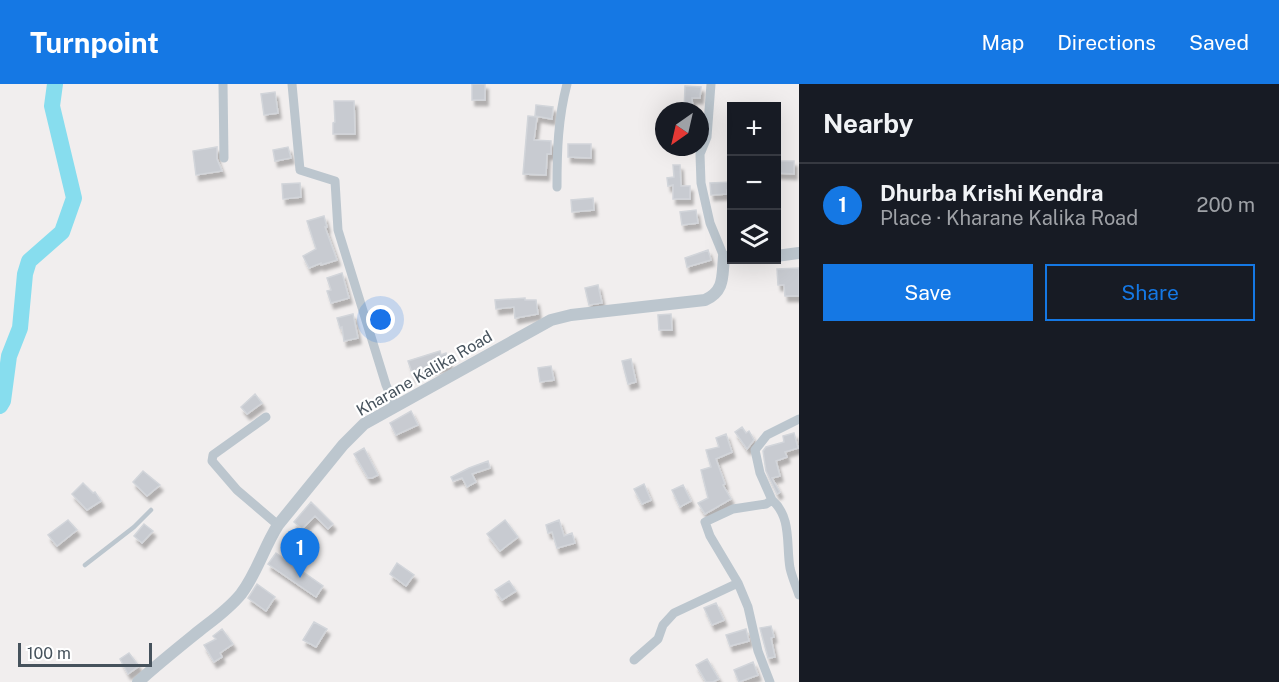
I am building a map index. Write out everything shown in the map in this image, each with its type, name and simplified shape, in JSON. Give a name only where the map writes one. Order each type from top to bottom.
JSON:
[{"type":"street","points":[[223,84],[224,159]]},
{"type":"street","points":[[292,84],[300,170],[335,181],[338,230],[386,385],[395,405]]},
{"type":"street","points":[[557,187],[557,133],[567,84]]},
{"type":"street","points":[[711,84],[707,137],[700,154],[701,183],[710,222],[727,255]]},
{"type":"street","points":[[781,255],[799,253]]},
{"type":"street","name":"Kharane Kalika Road","points":[[138,682],[240,596],[278,525],[353,434],[364,424],[395,405],[470,367],[541,325],[561,317],[705,300],[714,296],[720,290],[727,261]]},
{"type":"street","points":[[266,417],[213,455],[212,461],[237,490],[278,525]]},
{"type":"street","points":[[799,419],[767,435],[754,450],[760,473],[772,500],[779,506],[785,519],[790,569],[799,595]]},
{"type":"street","points":[[770,682],[758,651],[748,607],[738,583],[710,536],[705,522],[733,510],[766,504],[772,500]]},
{"type":"street","points":[[634,660],[658,639],[663,625],[674,613],[738,583]]},
{"type":"lane","points":[[85,565],[134,527],[151,510]]},
{"type":"building","points":[[472,84],[485,84],[485,100],[472,100]]},
{"type":"building","points":[[685,86],[701,87],[700,98],[692,98],[692,102],[684,102]]},
{"type":"building","points":[[275,92],[278,113],[264,115],[261,94]]},
{"type":"building","points":[[334,101],[354,101],[355,134],[333,134]]},
{"type":"building","points":[[536,105],[553,107],[552,119],[535,116]]},
{"type":"building","points":[[528,116],[537,117],[534,140],[551,141],[551,154],[547,154],[546,175],[523,174]]},
{"type":"building","points":[[568,144],[591,144],[591,158],[568,157]]},
{"type":"building","points":[[217,147],[217,159],[222,171],[196,175],[193,151]]},
{"type":"building","points":[[288,147],[291,158],[275,161],[273,150]]},
{"type":"building","points":[[781,161],[794,161],[794,174],[781,173]]},
{"type":"building","points":[[673,165],[680,165],[681,186],[690,186],[690,199],[673,199],[673,185],[668,186],[667,178],[674,177]]},
{"type":"building","points":[[727,182],[727,194],[711,195],[710,183]]},
{"type":"building","points":[[300,183],[301,197],[283,199],[282,184]]},
{"type":"building","points":[[593,198],[594,210],[572,212],[571,200]]},
{"type":"building","points":[[696,210],[698,223],[682,225],[680,212]]},
{"type":"building","points":[[324,216],[327,227],[325,227],[337,260],[309,268],[303,256],[316,249],[307,221]]},
{"type":"building","points":[[708,250],[711,260],[687,267],[685,258]]},
{"type":"building","points":[[799,268],[799,296],[785,296],[784,285],[778,285],[777,269]]},
{"type":"building","points":[[342,273],[349,298],[331,303],[327,291],[331,290],[327,278]]},
{"type":"building","points":[[598,285],[602,303],[589,305],[585,288]]},
{"type":"building","points":[[525,298],[525,300],[536,300],[538,314],[515,318],[514,307],[496,309],[495,300]]},
{"type":"building","points":[[353,314],[358,338],[344,341],[342,327],[340,328],[337,318]]},
{"type":"building","points":[[671,314],[672,330],[659,330],[658,315]]},
{"type":"building","points":[[440,351],[441,355],[446,353],[450,365],[422,371],[413,376],[408,361]]},
{"type":"building","points":[[631,359],[636,382],[628,384],[622,361]]},
{"type":"building","points":[[551,366],[554,380],[540,382],[538,368]]},
{"type":"building","points":[[255,394],[262,403],[247,414],[241,407]]},
{"type":"building","points":[[411,411],[418,425],[396,435],[390,423]]},
{"type":"building","points":[[742,427],[746,433],[749,431],[754,440],[747,449],[735,432]]},
{"type":"building","points":[[794,433],[798,448],[785,452],[787,457],[776,461],[780,476],[772,478],[780,492],[777,494],[766,471],[763,451],[766,447],[784,442],[783,436]]},
{"type":"building","points":[[726,434],[732,452],[716,459],[725,484],[723,485],[731,499],[705,514],[698,503],[708,498],[701,470],[711,467],[706,450],[719,447],[716,438]]},
{"type":"building","points":[[364,448],[378,475],[372,478],[368,478],[354,454]]},
{"type":"building","points":[[488,461],[490,468],[472,474],[476,482],[467,487],[462,478],[453,481],[451,477],[469,468]]},
{"type":"building","points":[[143,471],[160,485],[147,496],[133,482]]},
{"type":"building","points":[[83,483],[93,493],[95,492],[101,501],[87,510],[72,494]]},
{"type":"building","points":[[644,484],[651,500],[642,504],[634,489]]},
{"type":"building","points":[[683,485],[691,501],[680,507],[672,490]]},
{"type":"building","points":[[311,502],[333,524],[328,529],[315,516],[302,529],[294,522]]},
{"type":"building","points":[[68,520],[77,530],[57,546],[48,535]]},
{"type":"building","points":[[505,520],[518,537],[500,551],[487,534]]},
{"type":"building","points":[[559,520],[564,536],[572,533],[575,543],[557,548],[552,532],[548,533],[546,525]]},
{"type":"building","points":[[144,524],[153,531],[142,543],[134,536]]},
{"type":"building","points":[[276,553],[323,586],[316,597],[268,564]]},
{"type":"building","points":[[397,563],[414,575],[406,586],[390,574]]},
{"type":"building","points":[[509,581],[516,591],[502,600],[495,590]]},
{"type":"building","points":[[257,584],[275,597],[266,611],[248,598]]},
{"type":"building","points":[[716,603],[724,620],[712,625],[704,608]]},
{"type":"building","points":[[314,622],[327,629],[316,647],[303,640]]},
{"type":"building","points":[[771,626],[775,657],[768,658],[760,628]]},
{"type":"building","points":[[222,629],[233,644],[220,653],[222,657],[214,662],[204,645],[216,639],[213,636]]},
{"type":"building","points":[[746,629],[749,641],[730,646],[726,635]]},
{"type":"building","points":[[129,653],[139,666],[128,674],[120,659]]},
{"type":"building","points":[[707,659],[719,679],[713,682],[706,682],[696,665]]},
{"type":"building","points":[[753,662],[758,675],[739,682],[734,670]]},
{"type":"waterway","points":[[0,406],[3,401],[9,356],[20,328],[25,274],[29,261],[62,232],[74,198],[52,106],[55,84]]},
{"type":"place","name":"Dhurba Krishi Kendra","points":[[300,578]]}]
